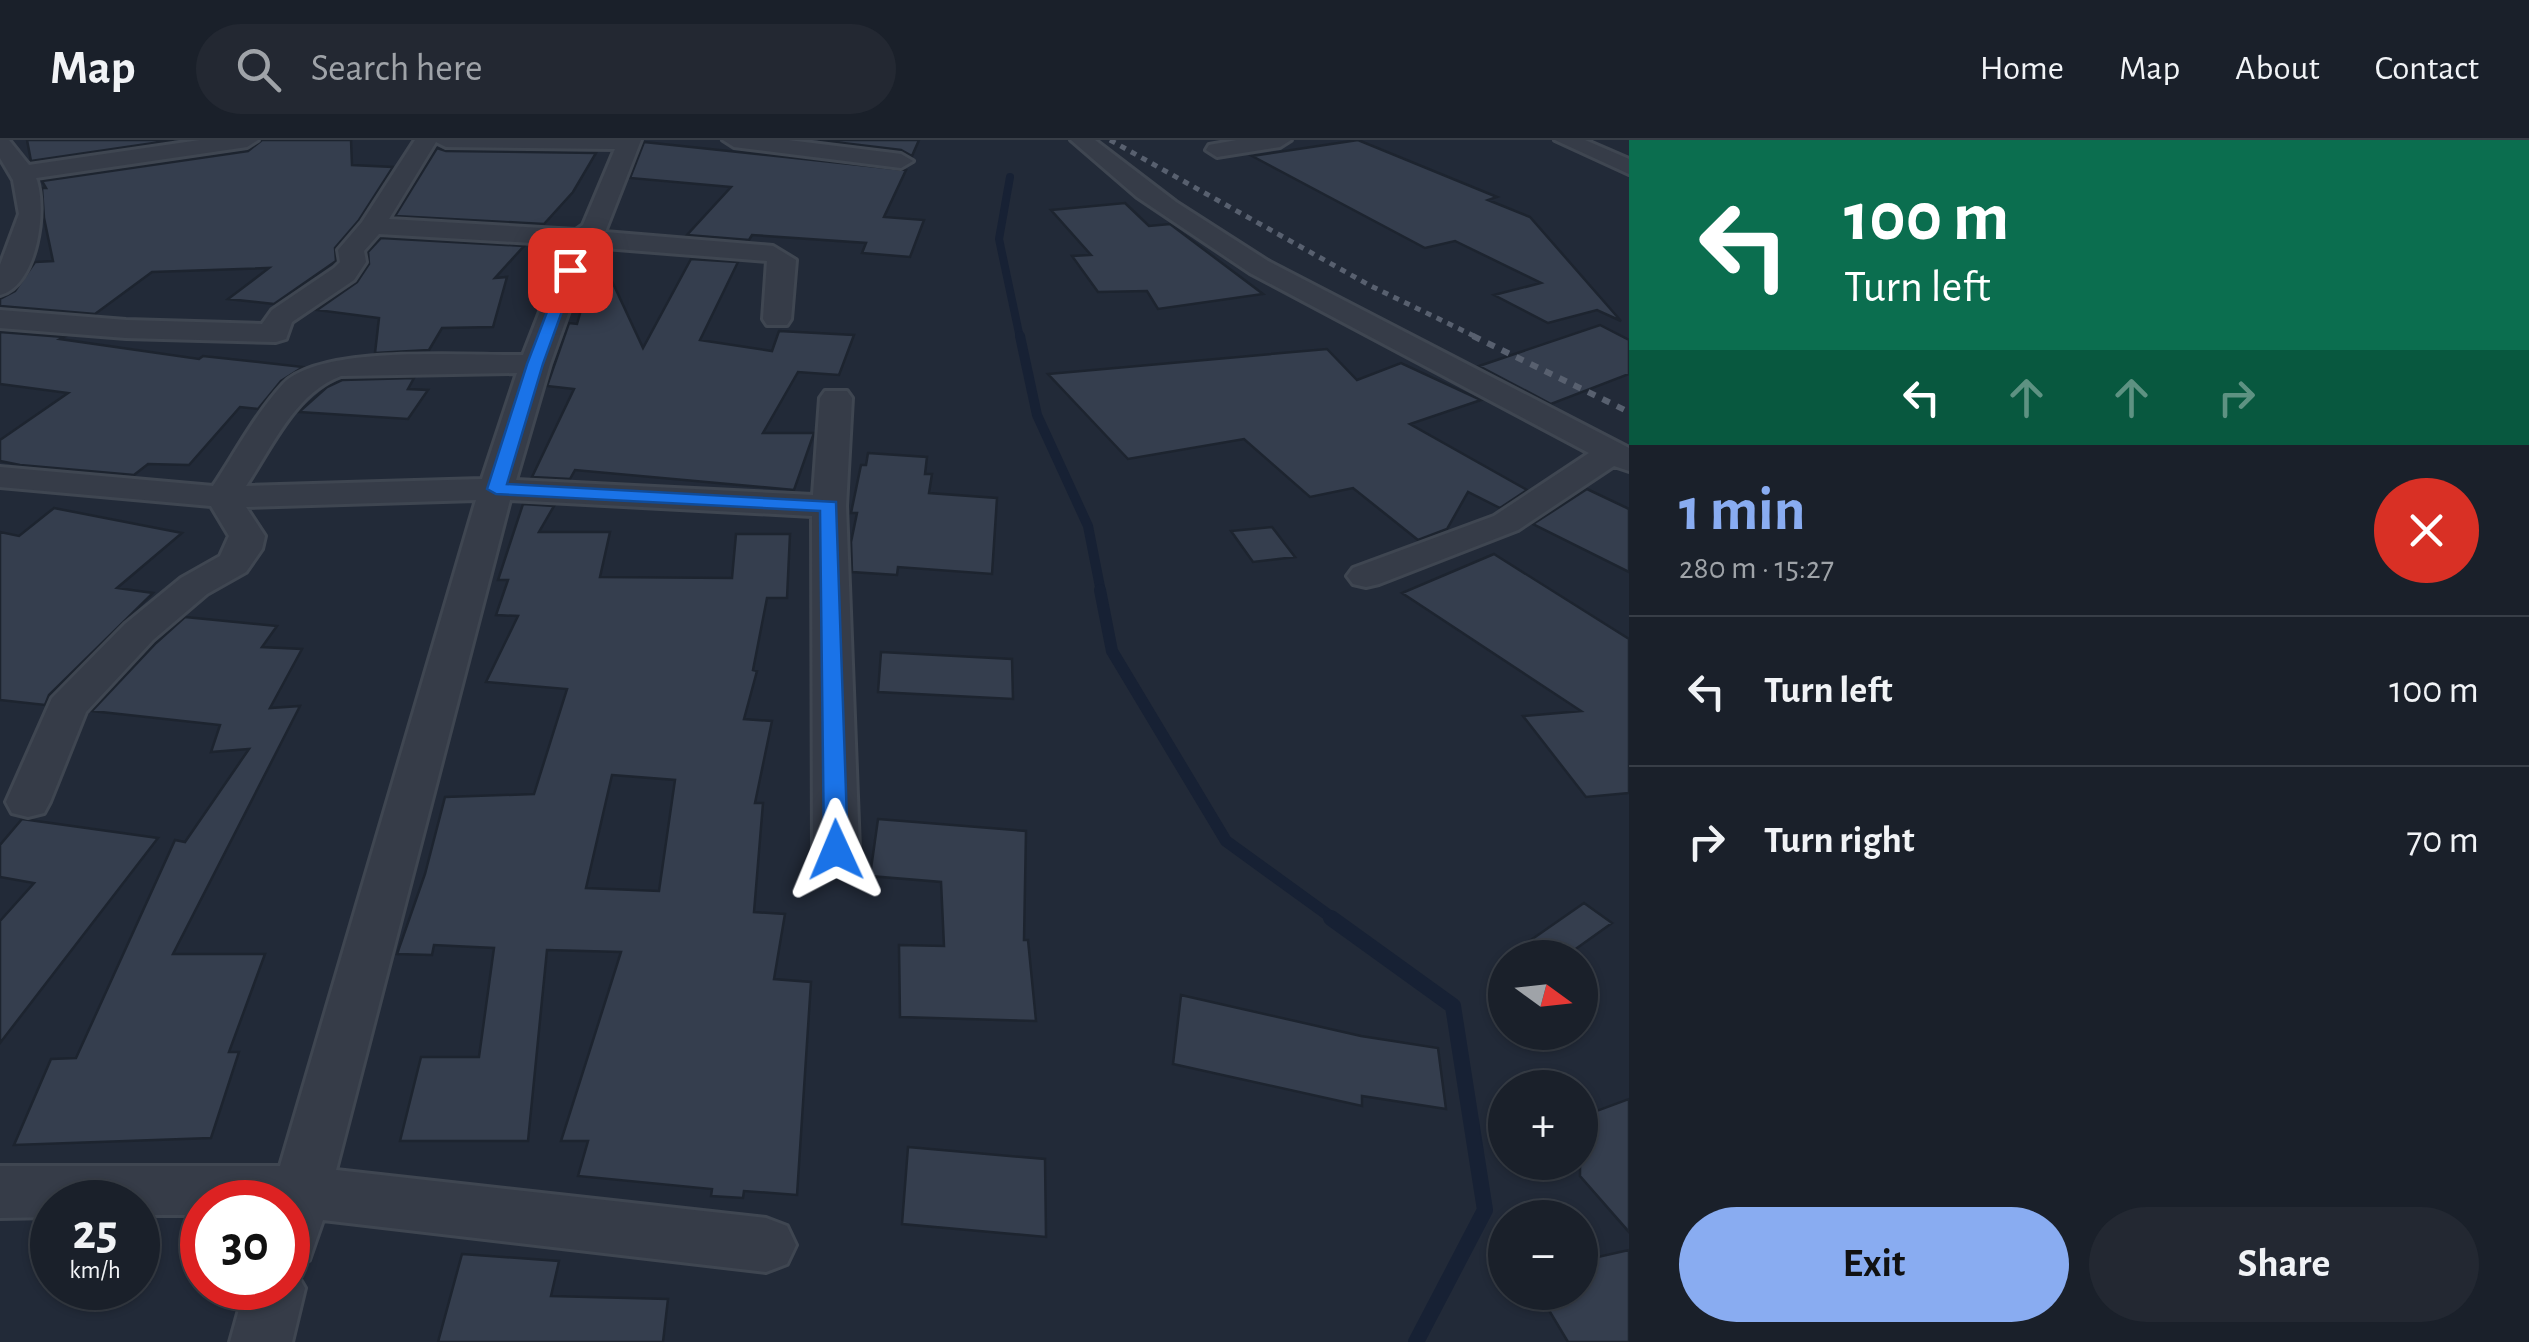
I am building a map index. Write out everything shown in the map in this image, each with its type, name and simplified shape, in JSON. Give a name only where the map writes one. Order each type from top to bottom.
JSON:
[{"type":"street","points":[[21,174],[248,140]]},
{"type":"street","points":[[0,319],[126,328],[276,332],[282,316],[344,274],[353,262],[351,250],[372,226],[426,140]]},
{"type":"street","points":[[304,1180],[496,489],[535,364],[582,238],[594,229],[628,141],[446,140]]},
{"type":"street","points":[[734,140],[902,161]]},
{"type":"street","points":[[1082,140],[1203,232],[1259,267],[1620,458]]},
{"type":"street","points":[[1218,150],[1280,140]]},
{"type":"street","points":[[1566,140],[1629,167]]},
{"type":"street","points":[[0,143],[35,201],[30,234],[0,287]]},
{"type":"street","points":[[372,226],[773,254],[782,260],[777,319]]},
{"type":"street","points":[[222,497],[295,388],[336,366],[535,364]]},
{"type":"street","points":[[836,398],[829,506],[836,850]]},
{"type":"street","points":[[1366,576],[1506,523],[1620,458]]},
{"type":"street","points":[[0,477],[222,497],[496,489],[829,506]]},
{"type":"street","points":[[28,802],[67,708],[140,632],[194,586],[233,564],[244,549],[247,536],[222,497]]},
{"type":"street","points":[[0,1192],[180,1189]]},
{"type":"street","points":[[310,1217],[766,1244]]},
{"type":"street","points":[[261,1342],[269,1310]]},
{"type":"building","points":[[27,140],[174,140],[31,161]]},
{"type":"building","points":[[262,140],[351,140],[352,165],[393,167],[359,220],[335,248],[336,261],[274,304],[228,299],[269,268],[152,272],[95,314],[0,306],[0,299],[15,291],[35,262],[53,261],[44,218],[42,188],[46,188],[42,181],[248,151]]},
{"type":"building","points":[[818,140],[919,140],[912,156],[901,150]]},
{"type":"building","points":[[1358,140],[1497,197],[1488,200],[1530,217],[1621,321],[1597,310],[1548,323],[1494,295],[1541,283],[1455,241],[1425,248],[1252,156]]},
{"type":"building","points":[[644,142],[906,170],[884,217],[924,220],[910,257],[862,253],[866,243],[687,235],[731,187],[630,178]]},
{"type":"building","points":[[437,148],[596,153],[573,192],[544,224],[395,216]]},
{"type":"building","points":[[1125,203],[1149,226],[1170,224],[1263,294],[1158,309],[1147,291],[1098,292],[1072,256],[1091,255],[1051,210]]},
{"type":"building","points":[[381,238],[524,246],[495,278],[507,277],[493,327],[442,328],[429,350],[375,353],[379,318],[317,310],[357,282],[369,264],[368,252]]},
{"type":"building","points":[[598,251],[643,348],[691,259],[738,262],[700,340],[772,351],[779,331],[854,335],[839,375],[798,372],[763,433],[814,433],[794,490],[575,470],[570,479],[532,477],[574,389],[547,386],[569,323],[577,324]]},
{"type":"building","points":[[1600,325],[1629,340],[1629,374],[1551,404],[1479,366]]},
{"type":"building","points":[[0,332],[64,337],[60,339],[199,359],[203,356],[303,367],[281,381],[258,409],[240,407],[189,465],[148,464],[134,475],[20,465],[0,461],[0,440],[68,393],[0,384]]},
{"type":"building","points":[[1327,349],[1357,380],[1401,363],[1481,400],[1410,424],[1527,490],[1500,508],[1468,492],[1447,529],[1418,540],[1353,488],[1310,497],[1244,439],[1128,459],[1048,374]]},
{"type":"building","points":[[414,378],[408,389],[428,390],[408,419],[299,412],[327,387],[342,380]]},
{"type":"building","points":[[868,453],[927,457],[925,474],[932,474],[929,493],[997,498],[992,574],[898,567],[897,575],[852,572],[851,542],[857,513],[851,513],[861,465],[866,465]]},
{"type":"building","points":[[1587,489],[1629,509],[1629,572],[1533,524]]},
{"type":"building","points":[[523,504],[554,506],[539,532],[610,532],[600,577],[732,578],[736,534],[790,534],[787,598],[767,598],[753,670],[757,671],[744,719],[772,721],[755,803],[763,803],[754,912],[785,914],[774,979],[811,982],[797,1195],[744,1191],[743,1198],[711,1196],[712,1189],[578,1176],[588,1141],[561,1141],[621,952],[547,950],[528,1141],[400,1141],[421,1057],[479,1057],[494,948],[434,945],[432,955],[397,954],[425,874],[445,797],[534,794],[567,689],[486,682],[518,616],[496,615],[508,580],[498,580]],"holes":[[[612,775],[675,780],[659,891],[586,888]]]},
{"type":"building","points":[[54,508],[182,533],[117,588],[153,593],[49,695],[45,705],[0,700],[0,532],[19,536]]},
{"type":"building","points":[[1272,527],[1295,557],[1253,562],[1231,531]]},
{"type":"building","points":[[1494,554],[1629,639],[1629,793],[1586,797],[1523,716],[1581,711],[1402,593]]},
{"type":"building","points":[[185,617],[277,626],[262,647],[302,649],[270,708],[300,706],[173,954],[265,954],[229,1052],[239,1052],[211,1138],[14,1145],[51,1059],[76,1058],[175,840],[185,842],[249,749],[211,752],[220,725],[92,711]]},
{"type":"building","points":[[881,652],[1012,659],[1013,699],[878,692]]},
{"type":"building","points":[[22,819],[158,838],[0,1043],[0,921],[34,883],[0,877],[0,845]]},
{"type":"building","points":[[878,819],[1026,831],[1024,940],[1028,940],[1036,1021],[900,1017],[899,945],[944,946],[941,882],[870,876]]},
{"type":"building","points":[[1584,903],[1612,923],[1588,940],[1531,940]]},
{"type":"building","points":[[1181,995],[1361,1036],[1438,1048],[1446,1109],[1362,1096],[1362,1106],[1173,1064]]},
{"type":"building","points":[[1629,1099],[1629,1232],[1584,1180],[1598,1180],[1598,1110]]},
{"type":"building","points":[[908,1147],[1045,1159],[1046,1237],[902,1224]]},
{"type":"building","points":[[1629,1250],[1629,1342],[1568,1342],[1549,1310],[1598,1310],[1598,1257]]},
{"type":"building","points":[[462,1254],[559,1261],[551,1296],[668,1299],[663,1342],[438,1342]]},
{"type":"waterway","points":[[1010,177],[999,239],[1020,338]]},
{"type":"waterway","points":[[1020,336],[1037,415],[1088,526],[1101,592]]},
{"type":"waterway","points":[[1100,590],[1112,651],[1226,841],[1335,920]]},
{"type":"waterway","points":[[1331,918],[1453,1006],[1485,1210],[1416,1342]]},
{"type":"railway","points":[[1110,140],[1369,285],[1478,338]]},
{"type":"railway","points":[[1473,336],[1629,412]]},
{"type":"route","points":[[570,270],[535,364],[496,489],[829,506],[836,850]]}]
